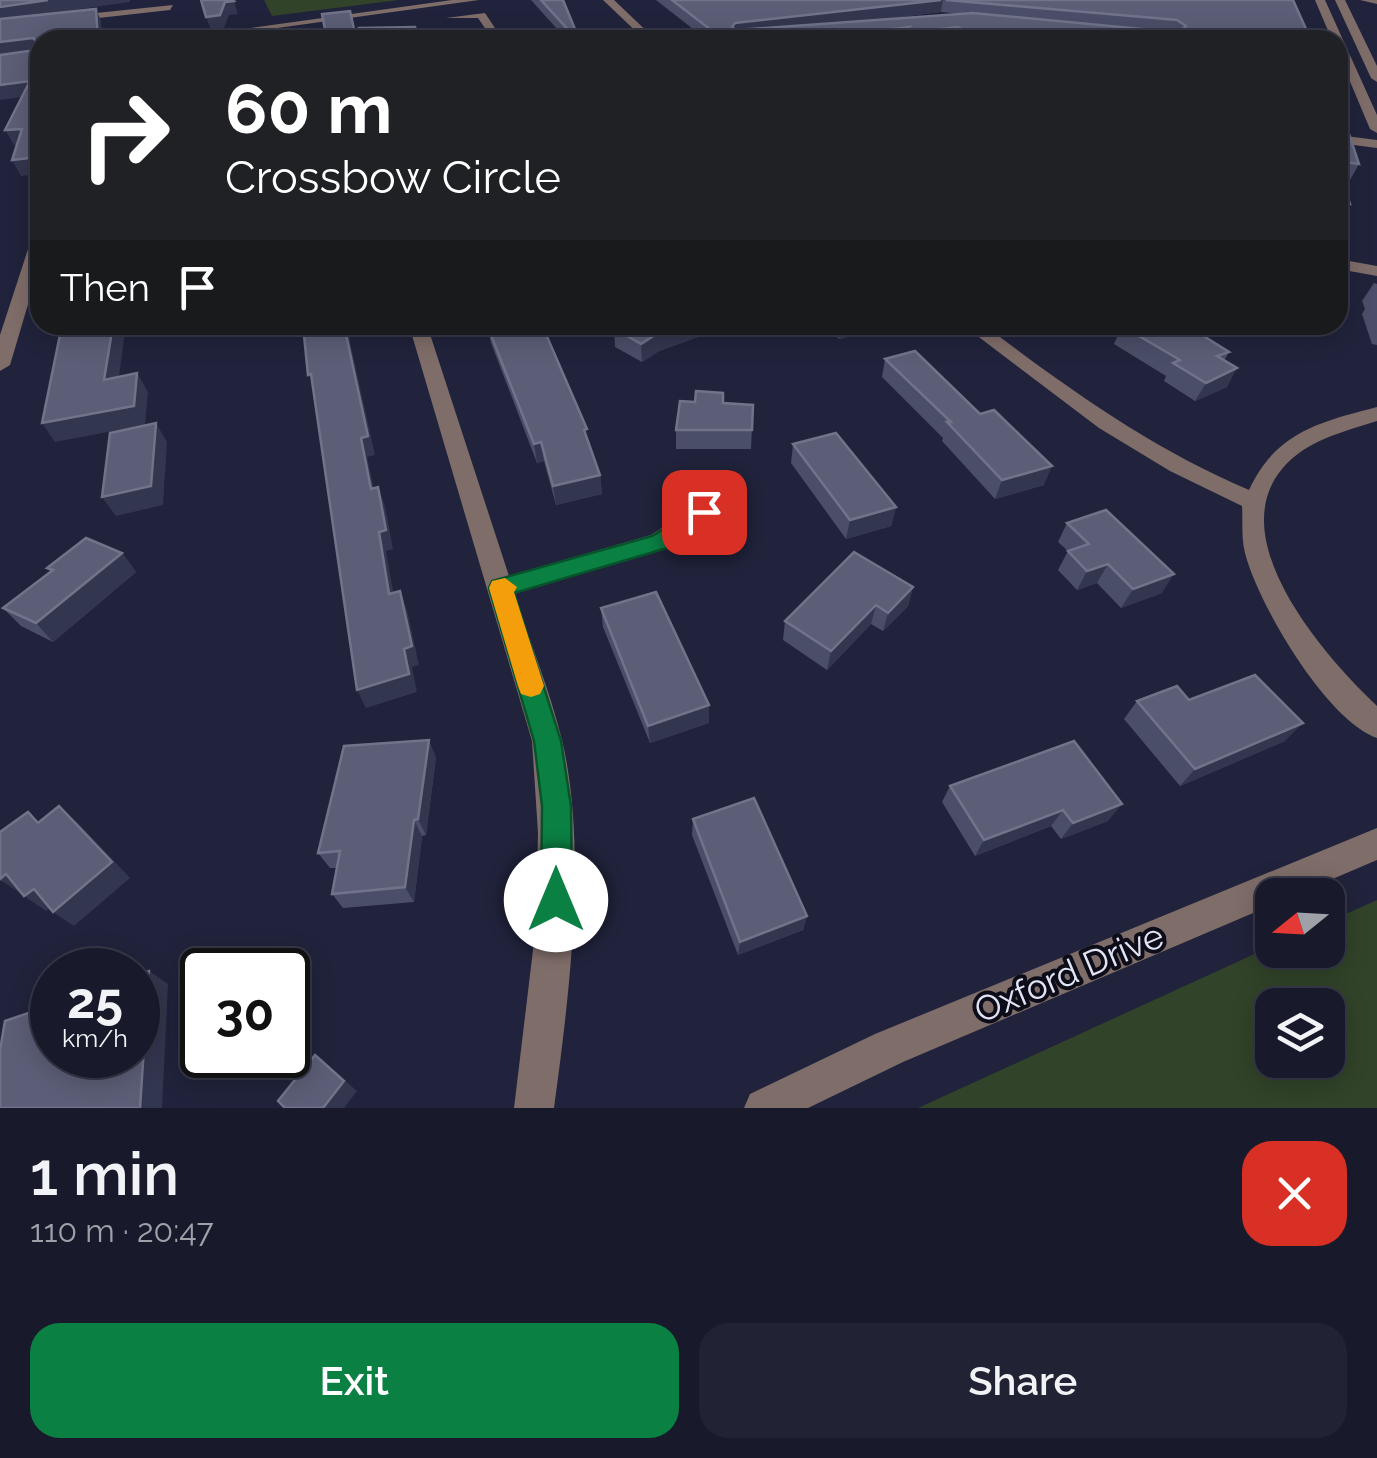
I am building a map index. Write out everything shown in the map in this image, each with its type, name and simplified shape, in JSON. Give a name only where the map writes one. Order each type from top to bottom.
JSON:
[{"type":"street","points":[[296,29],[424,0]]},
{"type":"street","points":[[296,29],[474,0]]},
{"type":"street","points":[[608,0],[640,30]]},
{"type":"street","points":[[1320,0],[1332,30]]},
{"type":"street","points":[[1340,0],[1377,78]]},
{"type":"street","points":[[1365,0],[1377,1]]},
{"type":"street","points":[[458,2],[467,17]]},
{"type":"street","points":[[0,26],[170,3],[175,26]]},
{"type":"street","points":[[296,29],[297,11],[306,8]]},
{"type":"street","points":[[429,20],[481,16],[491,30]]},
{"type":"street","points":[[296,29],[410,22]]},
{"type":"street","points":[[1348,61],[1370,63]]},
{"type":"street","points":[[1348,70],[1374,114],[1377,130]]},
{"type":"street","points":[[1348,140],[1377,144]]},
{"type":"street","points":[[1348,266],[1377,271]]},
{"type":"street","points":[[0,366],[30,269]]},
{"type":"street","points":[[421,335],[547,741],[556,806],[556,900],[548,1022],[534,1108]]},
{"type":"street","points":[[985,335],[1086,410],[1168,463],[1254,502]]},
{"type":"street","points":[[1377,414],[1322,427],[1296,440],[1272,462],[1258,484],[1254,502],[1255,547],[1266,582],[1287,622],[1318,664],[1377,725]]},
{"type":"street","points":[[501,588],[659,542],[704,512]]},
{"type":"street","name":"Oxford Drive","points":[[764,1108],[890,1048],[1377,844]]},
{"type":"green space","points":[[264,0],[399,0],[272,16]]},
{"type":"green space","points":[[1377,900],[1377,1108],[918,1108],[1255,954],[1255,968],[1345,968],[1345,914]]},
{"type":"building","points":[[0,0],[48,0],[0,7]]},
{"type":"building","points":[[201,0],[234,1],[225,2],[220,15],[206,17]]},
{"type":"building","points":[[541,0],[563,0],[575,30],[568,30]]},
{"type":"building","points":[[672,0],[941,0],[735,23],[732,27],[736,30],[711,30]]},
{"type":"building","points":[[946,0],[1293,0],[1306,30],[1182,30],[1186,26],[1177,20]]},
{"type":"building","points":[[96,9],[97,30],[30,30],[30,38],[0,42],[0,19]]},
{"type":"building","points":[[350,11],[354,30],[325,30],[322,14]]},
{"type":"building","points":[[973,13],[1152,30],[905,30],[909,27],[736,30]]},
{"type":"building","points":[[415,27],[416,30],[360,30]]},
{"type":"building","points":[[30,51],[30,81],[0,85],[0,55]]},
{"type":"building","points":[[30,81],[30,158],[12,160],[22,129],[5,130]]},
{"type":"building","points":[[1348,131],[1359,164],[1348,162]]},
{"type":"building","points":[[60,335],[111,335],[104,380],[137,373],[134,406],[42,423]]},
{"type":"building","points":[[304,335],[346,335],[368,436],[361,438],[371,489],[378,487],[386,530],[379,532],[389,594],[400,591],[412,646],[404,649],[409,674],[357,690],[311,374],[308,375]]},
{"type":"building","points":[[491,335],[546,335],[587,429],[584,430],[600,475],[553,486],[541,442],[534,444]]},
{"type":"building","points":[[626,335],[655,335],[641,344]]},
{"type":"building","points":[[1137,335],[1202,335],[1229,352],[1217,356],[1237,368],[1206,383],[1173,363],[1180,360]]},
{"type":"building","points":[[915,351],[980,414],[994,410],[1052,466],[1002,480],[947,422],[951,422],[885,359]]},
{"type":"building","points":[[696,391],[723,393],[723,403],[753,405],[752,430],[676,430],[680,401],[695,402]]},
{"type":"building","points":[[156,423],[151,486],[102,497],[110,433]]},
{"type":"building","points":[[836,433],[896,507],[850,520],[793,444]]},
{"type":"building","points":[[1106,510],[1174,574],[1133,589],[1108,564],[1087,571],[1068,551],[1089,544],[1067,523]]},
{"type":"building","points":[[86,538],[122,553],[36,623],[3,608],[53,570],[47,568]]},
{"type":"building","points":[[854,552],[913,587],[888,613],[876,605],[831,651],[785,621]]},
{"type":"building","points":[[656,592],[709,705],[648,726],[601,608]]},
{"type":"building","points":[[1255,675],[1303,723],[1195,769],[1137,701],[1177,686],[1189,700]]},
{"type":"building","points":[[429,740],[405,887],[332,894],[340,851],[318,853],[344,746]]},
{"type":"building","points":[[1074,741],[1122,804],[1073,823],[1063,810],[984,840],[950,786]]},
{"type":"building","points":[[754,798],[807,916],[740,942],[693,819]]},
{"type":"building","points":[[59,806],[112,862],[53,912],[34,889],[24,896],[6,874],[0,879],[0,832],[28,812],[38,823]]},
{"type":"building","points":[[30,1012],[30,1078],[142,1078],[140,1108],[0,1108],[0,1050],[5,1021]]},
{"type":"building","points":[[315,1055],[344,1081],[323,1108],[285,1108],[278,1101],[296,1078],[310,1078],[310,1061]]},
{"type":"slow traffic","points":[[505,587],[501,588],[531,686]]},
{"type":"route","points":[[556,900],[556,806],[547,741],[501,588],[659,542],[704,512]]}]
